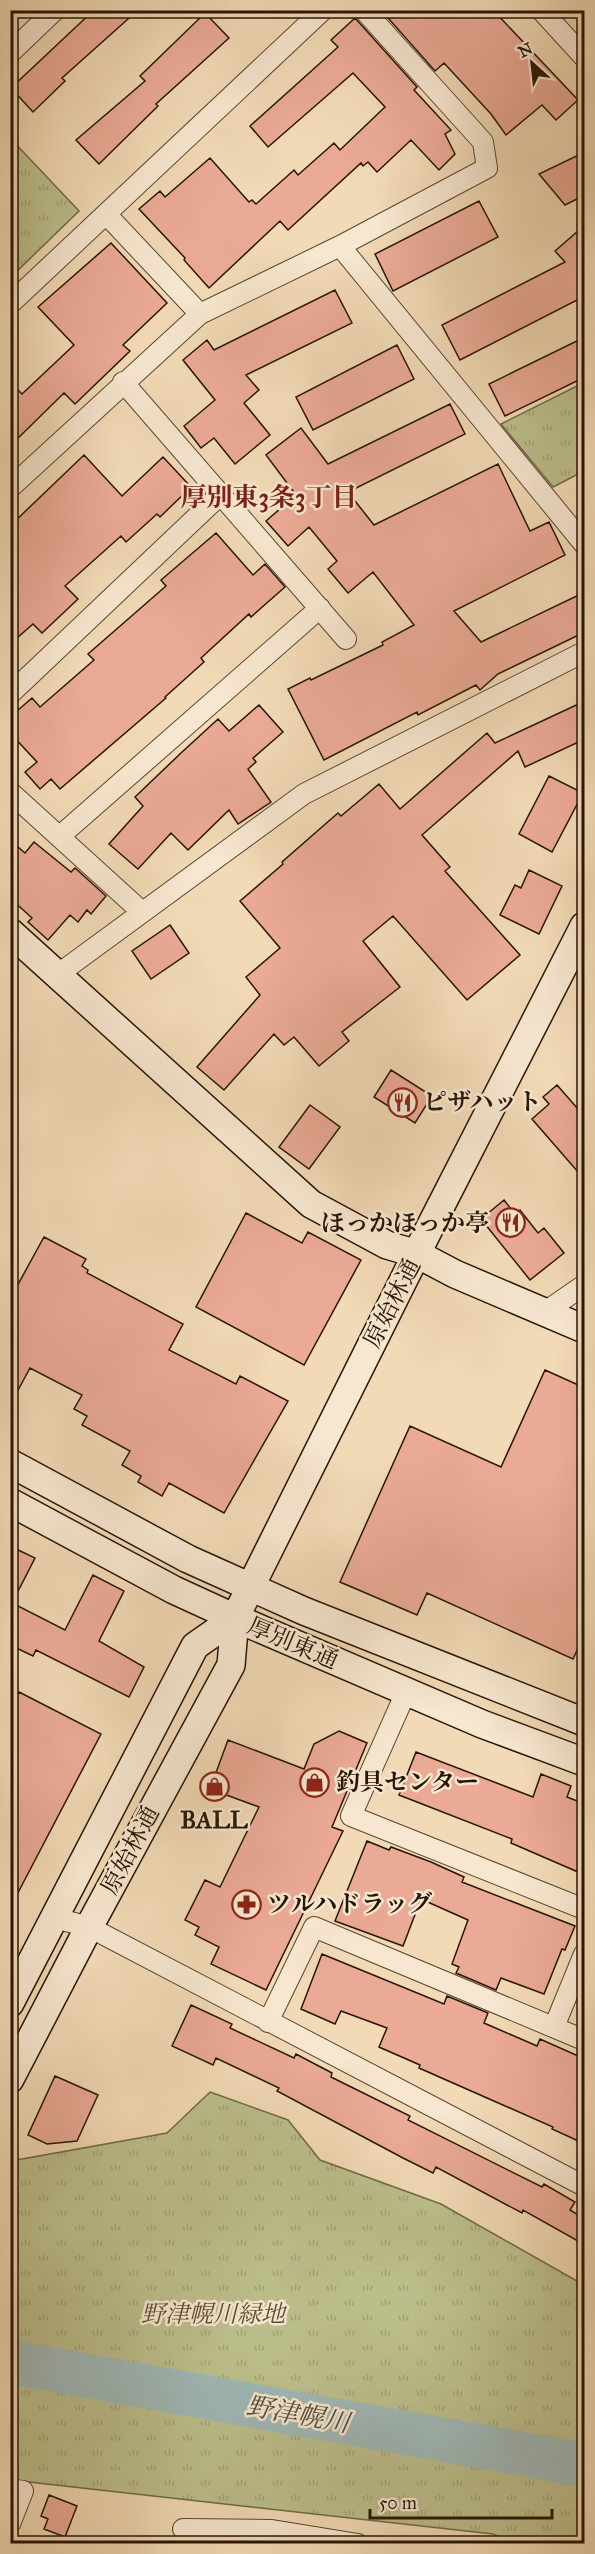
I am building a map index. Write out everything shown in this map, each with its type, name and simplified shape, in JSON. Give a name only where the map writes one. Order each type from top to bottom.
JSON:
[{"type":"street","points":[[10,53],[55,10]]},
{"type":"street","points":[[10,304],[323,10]]},
{"type":"street","points":[[10,488],[123,382],[200,314],[340,246],[487,168],[483,142],[364,10]]},
{"type":"street","points":[[541,10],[585,57]]},
{"type":"street","points":[[106,214],[200,314]]},
{"type":"street","points":[[340,246],[585,544]]},
{"type":"street","points":[[123,382],[346,639]]},
{"type":"street","points":[[10,694],[221,494]]},
{"type":"street","points":[[60,836],[320,608]]},
{"type":"street","points":[[57,975],[304,794],[585,652]]},
{"type":"street","points":[[10,792],[142,912]]},
{"type":"street","name":"原始林通","points":[[10,2079],[89,1927],[231,1665],[235,1618],[250,1586],[585,926]]},
{"type":"street","points":[[10,932],[311,1204],[387,1245],[417,1254],[455,1274],[585,1329]]},
{"type":"street","points":[[545,1312],[585,1285]]},
{"type":"street","name":"厚別東通","points":[[10,1463],[189,1559],[315,1615],[585,1722]]},
{"type":"street","name":"厚別東通","points":[[10,1502],[174,1590],[235,1618],[482,1724],[585,1762]]},
{"type":"street","name":"原始林通","points":[[10,2002],[195,1646],[235,1618]]},
{"type":"street","points":[[406,1692],[351,1816],[585,1909]]},
{"type":"street","points":[[55,1918],[89,1927],[585,2186]]},
{"type":"street","points":[[268,2022],[314,1927],[585,2040]]},
{"type":"street","points":[[554,2027],[585,1954]]},
{"type":"street","points":[[10,2489],[23,2491],[10,2524]]},
{"type":"street","points":[[183,2529],[358,2544]]},
{"type":"green space","points":[[11,139],[79,211],[11,277]]},
{"type":"green space","points":[[581,384],[584,389],[584,471],[553,487],[501,424]]},
{"type":"green space","name":"野津幌川緑地","points":[[210,2092],[288,2120],[320,2160],[441,2204],[584,2285],[584,2543],[512,2543],[493,2534],[11,2480],[11,2161],[167,2133]]},
{"type":"building","points":[[94,10],[138,10],[62,78],[65,81],[33,112],[11,88]]},
{"type":"building","points":[[381,10],[493,10],[578,100],[556,120],[542,105],[506,135],[491,114],[444,63],[435,71]]},
{"type":"building","points":[[205,13],[229,38],[156,104],[158,106],[99,164],[76,140],[145,81],[140,76]]},
{"type":"building","points":[[355,18],[417,87],[414,90],[451,130],[445,134],[455,154],[439,170],[411,140],[377,172],[368,162],[363,166],[361,163],[288,230],[280,221],[209,288],[184,260],[185,258],[139,209],[160,191],[165,197],[210,158],[249,202],[252,200],[256,204],[294,170],[298,175],[334,143],[340,150],[385,107],[353,73],[268,147],[250,126],[338,47],[331,40]]},
{"type":"building","points":[[585,152],[585,195],[565,205],[539,174]]},
{"type":"building","points":[[479,201],[498,237],[393,291],[375,254]]},
{"type":"building","points":[[585,225],[585,296],[460,360],[442,325],[565,262],[555,251]]},
{"type":"building","points":[[111,243],[167,303],[123,345],[130,351],[75,404],[64,393],[10,446],[10,382],[22,394],[74,345],[38,307]]},
{"type":"building","points":[[335,290],[352,323],[246,375],[259,390],[244,403],[270,435],[235,464],[214,438],[201,448],[184,426],[215,400],[183,360],[207,340],[214,350]]},
{"type":"building","points":[[585,337],[585,377],[505,416],[489,384]]},
{"type":"building","points":[[397,345],[414,379],[313,430],[296,397]]},
{"type":"building","points":[[450,404],[465,434],[348,492],[374,525],[498,464],[530,531],[549,522],[565,555],[454,611],[481,642],[585,592],[585,632],[498,674],[480,690],[476,685],[418,715],[417,712],[324,760],[288,689],[383,645],[382,642],[414,625],[373,572],[348,593],[328,569],[337,561],[309,527],[288,546],[266,521],[296,495],[266,455],[301,428],[328,464]]},
{"type":"building","points":[[84,455],[122,496],[163,457],[191,487],[160,517],[157,514],[126,542],[121,536],[65,586],[78,599],[42,633],[33,624],[10,644],[10,526]]},
{"type":"building","points":[[216,533],[253,575],[265,564],[285,587],[251,617],[249,614],[201,658],[204,662],[166,698],[60,789],[51,779],[40,789],[25,772],[37,762],[10,733],[10,717],[32,698],[40,707],[94,660],[88,654],[166,586],[161,580]]},
{"type":"building","points":[[585,701],[585,739],[525,767],[518,751],[422,835],[450,867],[445,871],[520,955],[467,1000],[393,916],[363,941],[400,987],[342,1032],[349,1041],[319,1066],[294,1037],[284,1045],[274,1034],[224,1090],[197,1067],[260,995],[246,977],[280,948],[240,901],[338,813],[341,816],[379,784],[400,809],[487,733],[495,743]]},
{"type":"building","points":[[259,705],[283,732],[253,758],[256,762],[248,769],[271,802],[238,824],[229,810],[188,850],[171,833],[138,869],[109,844],[143,806],[135,797],[181,753],[218,719],[229,731]]},
{"type":"building","points":[[549,776],[583,793],[552,852],[519,834]]},
{"type":"building","points":[[10,840],[25,853],[34,842],[71,872],[75,868],[106,896],[91,914],[87,910],[78,922],[70,915],[48,940],[28,922],[32,918],[10,898]]},
{"type":"building","points":[[529,870],[562,886],[539,934],[500,915],[515,885],[521,888]]},
{"type":"building","points":[[170,925],[189,953],[151,979],[132,951]]},
{"type":"building","points":[[391,1070],[432,1096],[415,1123],[374,1097]]},
{"type":"building","points":[[557,1085],[585,1117],[585,1180],[532,1119],[549,1104],[543,1097]]},
{"type":"building","points":[[310,1105],[340,1127],[309,1169],[279,1147]]},
{"type":"building","points":[[504,1200],[515,1214],[520,1210],[538,1233],[544,1228],[564,1253],[530,1280],[481,1219]]},
{"type":"building","points":[[246,1213],[302,1243],[308,1232],[361,1260],[304,1365],[196,1307]]},
{"type":"building","points":[[44,1237],[86,1259],[82,1266],[88,1270],[87,1273],[183,1324],[169,1350],[236,1384],[240,1376],[288,1401],[224,1513],[169,1483],[162,1496],[138,1482],[141,1476],[122,1465],[130,1451],[82,1425],[87,1416],[74,1409],[82,1395],[30,1368],[10,1405],[10,1299]]},
{"type":"building","points":[[545,1370],[585,1388],[585,1633],[573,1659],[427,1593],[417,1615],[340,1582],[410,1426],[501,1467]]},
{"type":"building","points":[[10,1546],[35,1558],[12,1603],[65,1630],[93,1575],[124,1591],[99,1641],[144,1667],[129,1697],[36,1650],[33,1656],[10,1645]]},
{"type":"building","points":[[19,1692],[101,1734],[10,1908],[10,1708]]},
{"type":"building","points":[[339,1731],[367,1743],[332,1827],[343,1831],[266,1990],[211,1964],[219,1947],[195,1935],[199,1927],[185,1920],[205,1880],[220,1887],[259,1807],[210,1789],[228,1740],[304,1769],[314,1744]]},
{"type":"building","points":[[416,1752],[533,1797],[541,1774],[571,1786],[567,1797],[585,1804],[585,1875],[511,1843],[512,1839],[399,1795]]},
{"type":"building","points":[[367,1841],[431,1862],[464,1877],[462,1882],[575,1926],[565,1950],[562,1949],[544,1994],[501,1978],[496,1990],[456,1973],[459,1967],[452,1964],[468,1920],[421,1899],[403,1946],[335,1921]]},
{"type":"building","points":[[322,1954],[444,2004],[447,1996],[488,2013],[484,2023],[537,2046],[540,2039],[585,2059],[585,2144],[552,2129],[553,2127],[419,2068],[420,2065],[379,2047],[387,2028],[341,2011],[335,2024],[301,2009]]},
{"type":"building","points":[[191,2005],[232,2024],[230,2028],[294,2058],[296,2054],[332,2073],[331,2077],[410,2116],[408,2120],[542,2187],[544,2184],[575,2202],[570,2210],[585,2219],[585,2245],[523,2210],[522,2213],[436,2167],[433,2173],[403,2158],[277,2091],[279,2088],[216,2058],[213,2065],[172,2046]]},
{"type":"building","points":[[55,2076],[98,2095],[77,2141],[47,2144],[28,2135]]},
{"type":"building","points":[[49,2495],[77,2506],[65,2537],[44,2529],[48,2519],[41,2516]]},
{"type":"waterway","name":"野津幌川","points":[[10,2362],[584,2465]]},
{"type":"place","name":"ピザハット","points":[[402,1102]]},
{"type":"place","name":"ほっかほっか亭","points":[[510,1223]]},
{"type":"place","name":"釣具センター","points":[[315,1782]]},
{"type":"place","name":"BALL","points":[[214,1787]]},
{"type":"place","name":"ツルハドラッグ","points":[[246,1904]]},
{"type":"district","name":"厚別東3条3丁目","points":[[269,497]]}]
